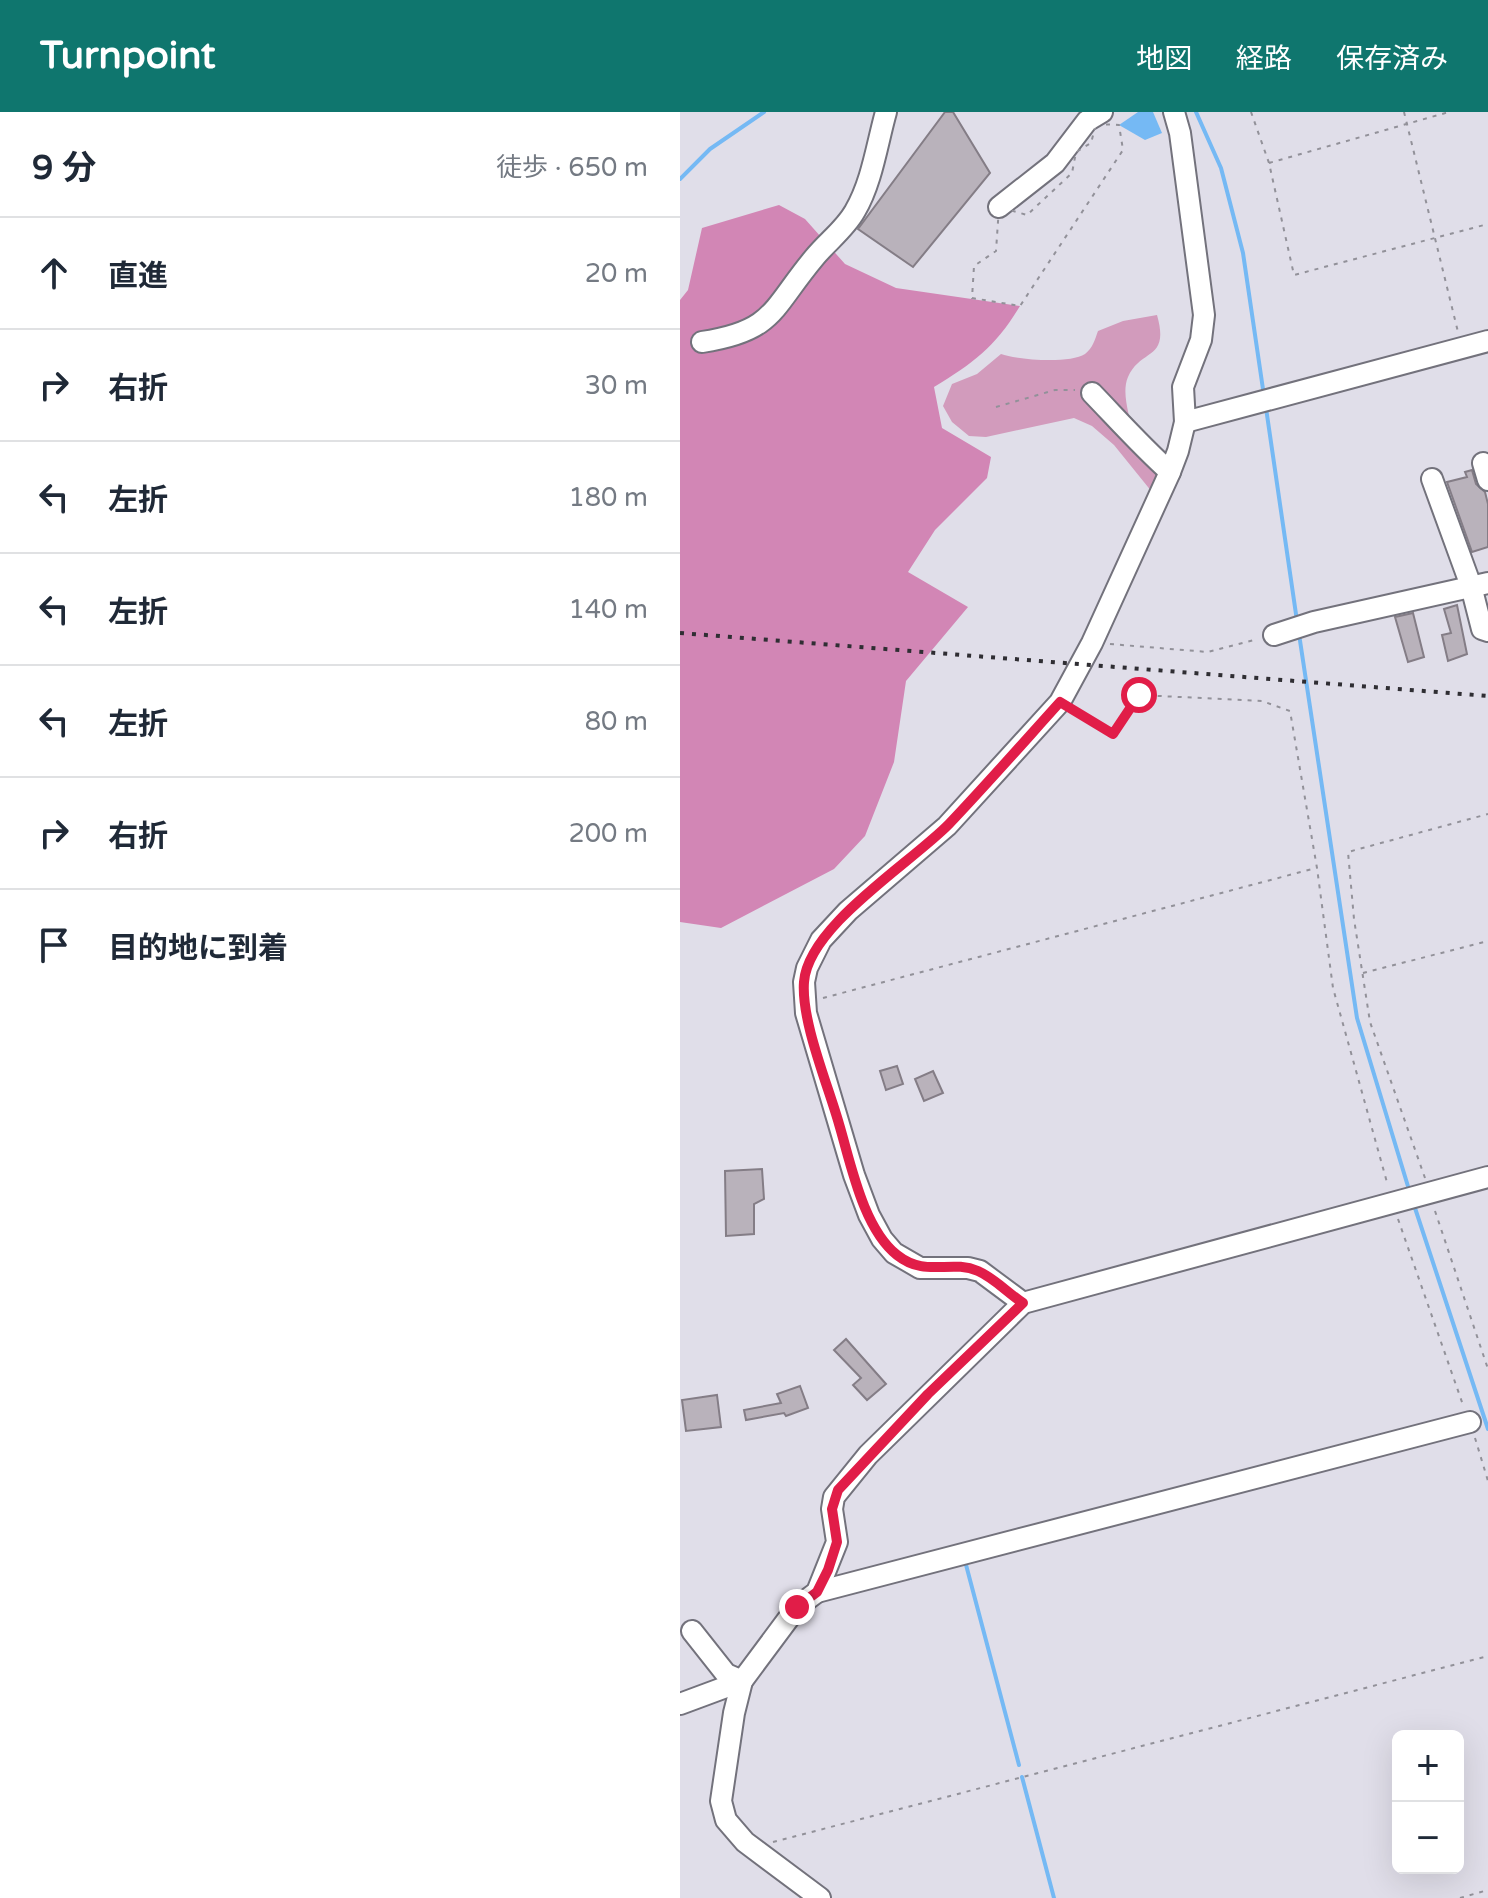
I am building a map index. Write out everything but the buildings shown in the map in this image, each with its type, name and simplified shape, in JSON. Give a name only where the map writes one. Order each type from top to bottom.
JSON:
[{"type":"street","points":[[702,342],[727,338],[763,323],[855,211],[868,178],[886,112]]},
{"type":"street","points":[[999,207],[1055,163],[1087,121],[1102,112]]},
{"type":"street","points":[[1023,1303],[980,1271],[920,1268],[907,1263],[882,1239],[854,1175],[805,1003],[804,982],[807,968],[821,940],[848,911],[947,826],[1060,702],[1092,643],[1170,472],[1185,422],[1183,387],[1201,340],[1204,315],[1180,133],[1174,112]]},
{"type":"street","points":[[1185,422],[1488,341]]},
{"type":"street","points":[[1092,393],[1120,421],[1137,444],[1170,472]]},
{"type":"street","points":[[1432,479],[1480,584],[1482,629],[1488,631]]},
{"type":"street","points":[[1274,635],[1314,622],[1480,584]]},
{"type":"street","points":[[817,1592],[837,1542],[832,1509],[838,1490],[878,1445],[1023,1303],[1488,1177]]},
{"type":"street","points":[[820,1898],[752,1848],[726,1820],[721,1801],[742,1681],[797,1607],[817,1592],[1470,1422]]},
{"type":"street","points":[[692,1631],[726,1674],[742,1681]]},
{"type":"street","points":[[680,1704],[742,1681]]},
{"type":"path","points":[[1251,112],[1269,163],[1294,275],[1488,224]]},
{"type":"path","points":[[1404,112],[1462,349]]},
{"type":"path","points":[[1269,163],[1449,112]]},
{"type":"path","points":[[1096,124],[1119,125],[1123,150],[1020,306],[972,298],[974,266],[996,251],[999,207],[1027,215],[1072,173],[1076,152],[1091,143],[1096,124]]},
{"type":"path","points":[[996,407],[1055,390],[1092,393]]},
{"type":"path","points":[[1092,643],[1208,652],[1274,635]]},
{"type":"path","points":[[1060,702],[1113,734],[1139,695],[1262,701],[1290,711],[1317,868],[1333,988],[1393,1204],[1488,1481]]},
{"type":"path","points":[[1488,814],[1348,852],[1370,1022],[1488,1369]]},
{"type":"path","points":[[805,1003],[1317,868]]},
{"type":"path","points":[[1363,973],[1488,941]]},
{"type":"path","points":[[752,1848],[1488,1656]]},
{"type":"path","points":[[1460,1898],[1488,1890]]},
{"type":"shaded area","points":[[779,205],[805,219],[845,264],[896,288],[1020,306],[983,352],[934,387],[942,428],[991,457],[987,478],[935,530],[908,572],[968,607],[906,681],[894,762],[865,836],[834,869],[721,928],[680,922],[680,300],[688,290],[702,228]]},
{"type":"shaded area","points":[[1157,315],[1160,340],[1157,347],[1134,368],[1125,390],[1133,433],[1162,453],[1174,457],[1152,492],[1114,445],[1092,426],[1074,418],[986,437],[969,436],[952,422],[943,406],[952,384],[977,374],[1001,354],[1044,360],[1078,357],[1090,349],[1098,331],[1123,321]]},
{"type":"water","points":[[1138,112],[1153,112],[1162,133],[1145,140],[1119,125]]},
{"type":"waterway","points":[[680,179],[710,149],[764,112]]},
{"type":"waterway","points":[[1196,112],[1221,168],[1243,253],[1264,396]]},
{"type":"waterway","points":[[1266,408],[1297,621]]},
{"type":"waterway","points":[[1299,634],[1357,1018],[1410,1193]]},
{"type":"waterway","points":[[1414,1205],[1488,1429]]},
{"type":"waterway","points":[[965,1561],[1019,1765]]},
{"type":"waterway","points":[[1022,1777],[1054,1898]]},
{"type":"railway","points":[[680,633],[1488,696]]},
{"type":"route","points":[[797,1607],[817,1592],[828,1570],[837,1542],[832,1509],[838,1490],[928,1394],[1023,1303],[980,1271],[920,1268],[907,1263],[882,1239],[854,1175],[806,1013],[804,982],[807,968],[821,940],[848,911],[947,826],[1060,702],[1113,734],[1139,695]]}]
